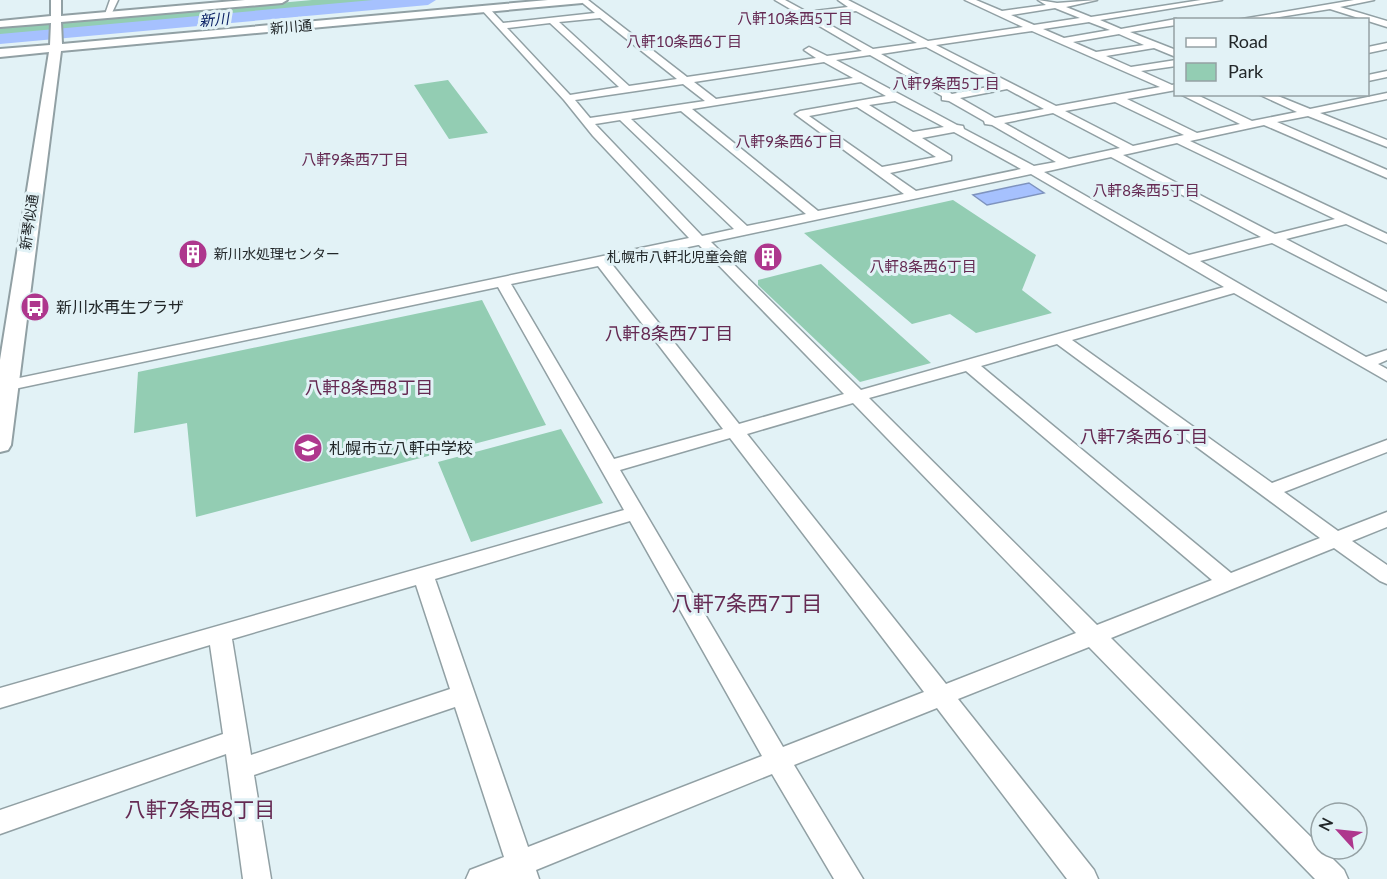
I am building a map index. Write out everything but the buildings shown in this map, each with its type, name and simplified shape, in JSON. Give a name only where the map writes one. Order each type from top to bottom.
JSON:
[{"type":"street","name":"新琴似通","points":[[0,445],[3,386],[55,46],[56,0]]},
{"type":"street","points":[[107,15],[114,0]]},
{"type":"street","name":"新川通","points":[[0,24],[57,21],[250,1],[282,0]]},
{"type":"street","name":"新川通","points":[[0,53],[55,46],[583,0]]},
{"type":"street","points":[[583,0],[713,102]]},
{"type":"street","points":[[779,0],[992,122],[1067,162]]},
{"type":"street","points":[[842,0],[1130,149]]},
{"type":"street","points":[[971,1],[988,0]]},
{"type":"street","points":[[1042,0],[1174,53]]},
{"type":"street","points":[[1001,14],[1093,0]]},
{"type":"street","points":[[1183,0],[1193,3]]},
{"type":"street","points":[[568,98],[1218,0]]},
{"type":"street","points":[[1308,0],[1362,18]]},
{"type":"street","points":[[1253,18],[1370,0]]},
{"type":"street","points":[[971,1],[1174,88]]},
{"type":"street","points":[[1133,3],[1174,20]]},
{"type":"street","points":[[806,15],[857,8]]},
{"type":"street","points":[[485,9],[700,240],[1335,879]]},
{"type":"street","points":[[499,26],[602,15]]},
{"type":"street","points":[[1371,21],[1387,18]]},
{"type":"street","points":[[552,20],[627,89]]},
{"type":"street","points":[[1371,21],[1387,24]]},
{"type":"street","points":[[1062,41],[1174,22]]},
{"type":"street","points":[[1095,55],[1174,42]]},
{"type":"street","points":[[1369,50],[1387,46]]},
{"type":"street","points":[[809,50],[1032,170],[1387,376]]},
{"type":"street","points":[[1131,70],[1174,63]]},
{"type":"street","points":[[1369,78],[1387,74]]},
{"type":"street","points":[[588,122],[863,79]]},
{"type":"street","points":[[1369,85],[1387,92]]},
{"type":"street","points":[[913,105],[1009,86]]},
{"type":"street","points":[[911,136],[1174,88]]},
{"type":"street","points":[[1190,96],[1387,174]]},
{"type":"street","points":[[1268,96],[1387,144]]},
{"type":"street","points":[[3,386],[1387,96]]},
{"type":"street","points":[[898,97],[801,114],[914,195]]},
{"type":"street","points":[[1116,98],[1195,136]]},
{"type":"street","points":[[859,104],[947,158],[880,171]]},
{"type":"street","points":[[683,107],[816,216]]},
{"type":"street","points":[[623,117],[744,231]]},
{"type":"street","points":[[1177,140],[1387,239]]},
{"type":"street","points":[[1111,153],[1387,298]]},
{"type":"street","points":[[1188,260],[1347,220]]},
{"type":"street","points":[[602,261],[1084,879]]},
{"type":"street","points":[[503,282],[778,761],[849,879]]},
{"type":"street","points":[[609,467],[1237,288]]},
{"type":"street","points":[[1060,339],[1387,576]]},
{"type":"street","points":[[1364,363],[1387,355]]},
{"type":"street","points":[[969,365],[1228,582]]},
{"type":"street","points":[[1269,491],[1387,446]]},
{"type":"street","points":[[0,698],[635,513]]},
{"type":"street","points":[[480,879],[522,871],[778,761],[1387,519]]},
{"type":"street","points":[[423,575],[522,871]]},
{"type":"street","points":[[220,634],[257,879]]},
{"type":"street","points":[[241,769],[462,695]]},
{"type":"street","points":[[0,822],[236,740]]},
{"type":"green space","points":[[312,0],[419,0],[0,37],[0,28]]},
{"type":"green space","points":[[448,80],[488,133],[449,139],[414,85]]},
{"type":"green space","points":[[953,200],[1036,255],[1022,290],[1052,313],[976,333],[950,314],[912,324],[804,233]]},
{"type":"green space","points":[[821,264],[931,363],[860,382],[758,285],[758,280]]},
{"type":"green space","points":[[482,300],[546,425],[196,517],[187,423],[134,433],[138,372]]},
{"type":"green space","points":[[561,429],[603,503],[471,542],[438,462]]},
{"type":"water","points":[[1029,183],[1044,193],[987,205],[973,195]]},
{"type":"waterway","name":"新川","points":[[0,39],[428,0]]},
{"type":"place","name":"新川水処理センター","points":[[193,254]]},
{"type":"place","name":"札幌市八軒北児童会館","points":[[768,257]]},
{"type":"place","name":"新川水再生プラザ","points":[[35,307]]},
{"type":"place","name":"札幌市立八軒中学校","points":[[308,448]]},
{"type":"district","name":"八軒10条西5丁目","points":[[795,19]]},
{"type":"district","name":"八軒10条西6丁目","points":[[684,42]]},
{"type":"district","name":"八軒9条西5丁目","points":[[946,84]]},
{"type":"district","name":"八軒9条西6丁目","points":[[789,142]]},
{"type":"district","name":"八軒9条西7丁目","points":[[355,160]]},
{"type":"district","name":"八軒8条西5丁目","points":[[1146,191]]},
{"type":"district","name":"八軒8条西6丁目","points":[[923,267]]},
{"type":"district","name":"八軒8条西7丁目","points":[[669,334]]},
{"type":"district","name":"八軒8条西8丁目","points":[[369,388]]},
{"type":"district","name":"八軒7条西6丁目","points":[[1144,437]]},
{"type":"district","name":"八軒7条西7丁目","points":[[747,604]]},
{"type":"district","name":"八軒7条西8丁目","points":[[200,810]]}]
